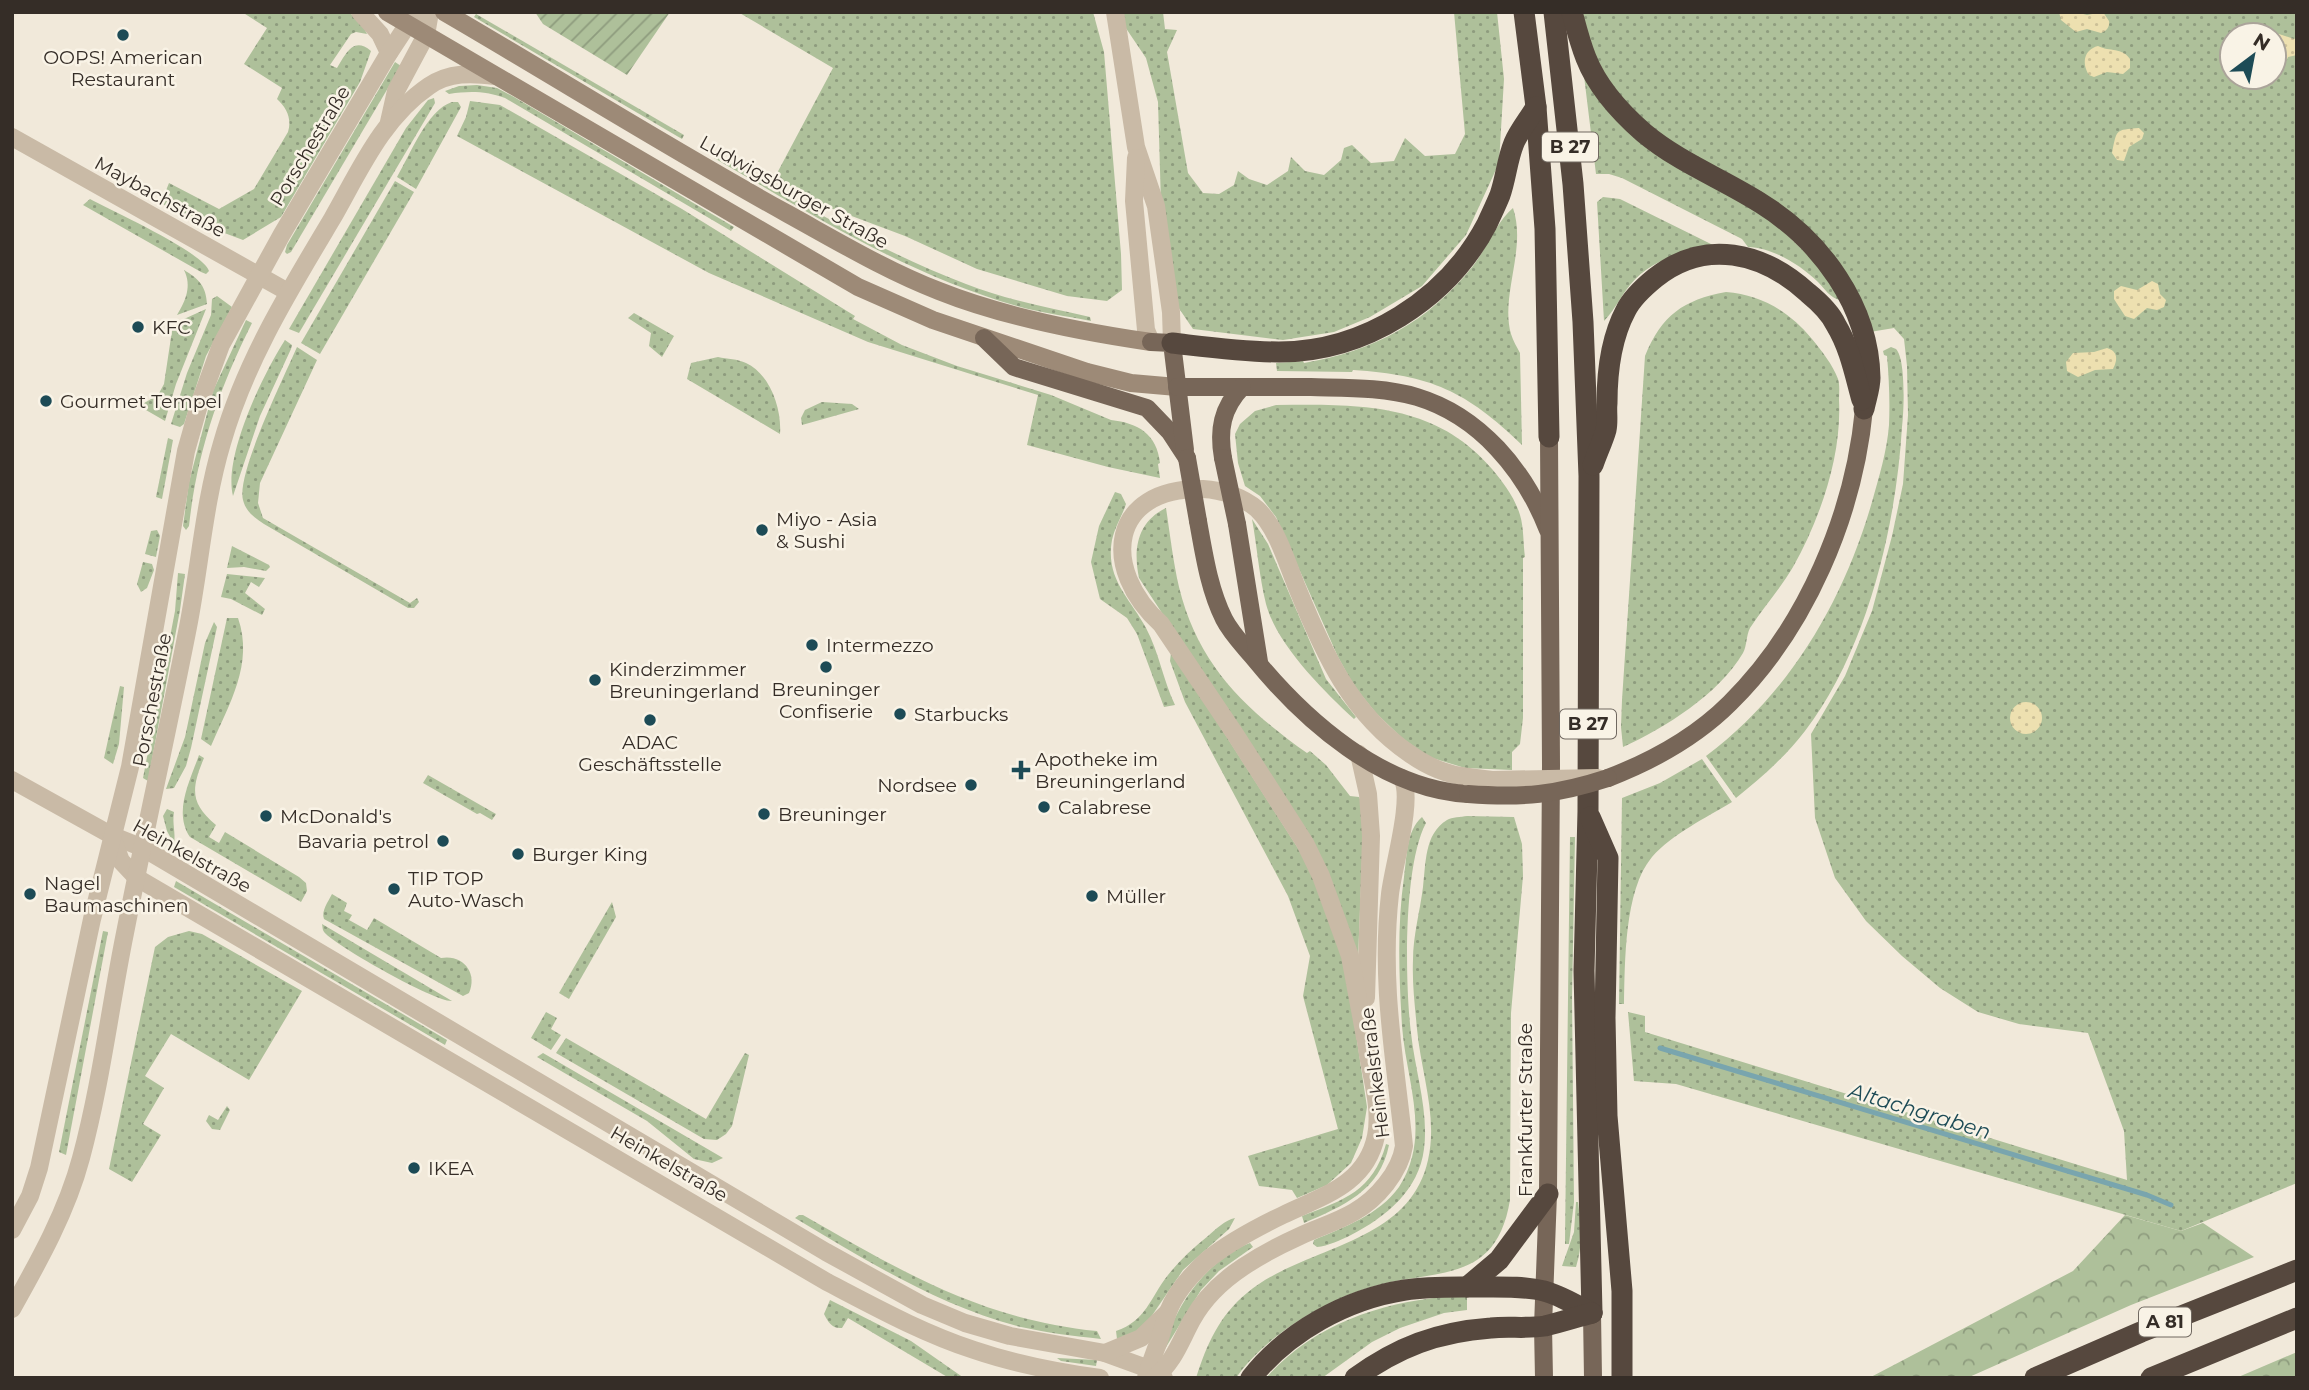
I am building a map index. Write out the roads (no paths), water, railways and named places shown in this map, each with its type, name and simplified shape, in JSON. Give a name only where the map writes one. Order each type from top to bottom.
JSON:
[{"type":"highway","name":"B 27","points":[[1524,12],[1536,107],[1545,229],[1549,437]]},
{"type":"highway","name":"B 27","points":[[1554,12],[1576,221],[1589,476],[1588,811],[1584,971],[1592,1313]]},
{"type":"highway","points":[[1572,12],[1586,60],[1611,99],[1643,131],[1677,156],[1781,217],[1823,257],[1852,303],[1867,350],[1870,380],[1864,409]]},
{"type":"highway","points":[[1172,343],[1252,351],[1311,349],[1344,342],[1389,323],[1433,293],[1472,249],[1500,194],[1514,143],[1536,107]]},
{"type":"highway","points":[[1589,476],[1607,428],[1609,360],[1627,308],[1645,286],[1668,267],[1693,258],[1719,253],[1745,256],[1770,265],[1794,280],[1820,303],[1836,323],[1848,351],[1864,409]]},
{"type":"highway","points":[[1588,811],[1608,858],[1605,1018],[1607,1116],[1622,1291],[1622,1378]]},
{"type":"highway","points":[[1466,1287],[1499,1260],[1548,1194]]},
{"type":"highway","name":"A 81","points":[[2035,1378],[2106,1346],[2297,1270]]},
{"type":"highway","points":[[1251,1378],[1262,1363],[1316,1322],[1369,1298],[1407,1289],[1517,1287],[1545,1292],[1592,1313]]},
{"type":"highway","points":[[1355,1378],[1412,1343],[1438,1335],[1482,1328],[1543,1326],[1592,1313]]},
{"type":"highway","name":"A 81","points":[[2151,1378],[2297,1318]]},
{"type":"main road","points":[[387,12],[858,287],[933,320],[1131,383],[1177,387],[1345,388],[1392,392],[1417,397],[1441,407],[1477,428],[1506,457],[1529,490],[1551,539]]},
{"type":"main road","name":"Ludwigsburger Straße","points":[[444,12],[709,170],[894,271],[940,292],[1026,318],[1100,335],[1151,342]]},
{"type":"main road","points":[[984,338],[1014,367],[1147,408],[1170,432],[1186,458]]},
{"type":"main road","points":[[1151,342],[1172,343],[1186,458],[1198,521],[1210,579],[1225,620],[1260,666],[1297,704],[1359,754],[1402,778],[1440,790],[1468,786],[1504,796],[1551,794],[1570,790],[1608,778],[1668,750],[1706,723],[1735,697],[1763,665],[1805,601],[1824,562],[1856,463],[1864,409]]},
{"type":"main road","points":[[1151,342],[1177,387]]},
{"type":"main road","points":[[1242,387],[1228,403],[1221,424],[1220,439],[1260,666]]},
{"type":"main road","name":"B 27","points":[[1549,437],[1551,539]]},
{"type":"main road","name":"Frankfurter Straße","points":[[1544,1378],[1543,1326],[1548,1194],[1551,539]]},
{"type":"main road","name":"B 27","points":[[1592,1313],[1593,1378]]},
{"type":"street","points":[[360,12],[380,34],[389,53]]},
{"type":"street","name":"Porschestraße","points":[[12,1230],[30,1196],[39,1168],[111,835],[132,754],[189,438],[221,345],[389,53],[408,24],[422,12]]},
{"type":"street","name":"Porschestraße","points":[[12,1309],[55,1228],[80,1164],[222,442],[250,366],[288,292],[389,122],[397,91],[426,35],[430,12]]},
{"type":"street","points":[[1115,12],[1136,147],[1156,206],[1171,312],[1172,343]]},
{"type":"street","name":"Porschestraße","points":[[389,122],[431,84],[461,74],[495,76]]},
{"type":"street","name":"Maybachstraße","points":[[12,137],[288,292]]},
{"type":"street","points":[[1136,147],[1134,201],[1146,330],[1151,342]]},
{"type":"street","points":[[1365,1037],[1350,956],[1321,876],[1305,843],[1161,624],[1146,611],[1130,587],[1124,570],[1121,544],[1129,521],[1141,506],[1183,488],[1214,489],[1230,494],[1256,509],[1279,543],[1326,656],[1354,702],[1386,735],[1419,760],[1468,786]]},
{"type":"street","name":"Heinkelstraße","points":[[1155,1375],[1167,1313],[1192,1275],[1220,1251],[1258,1227],[1335,1192],[1356,1177],[1376,1138],[1377,1104],[1365,1037],[1371,836],[1368,794],[1359,754]]},
{"type":"street","name":"Heinkelstraße","points":[[1155,1375],[1173,1358],[1198,1310],[1227,1278],[1269,1251],[1354,1213],[1381,1190],[1398,1166],[1404,1146],[1385,980],[1391,881],[1407,804],[1402,778]]},
{"type":"street","points":[[12,780],[111,835]]},
{"type":"street","points":[[1407,804],[1425,790],[1440,790]]},
{"type":"street","name":"Heinkelstraße","points":[[111,835],[143,848],[840,1261],[922,1305],[1010,1336],[1105,1353],[1155,1375]]},
{"type":"street","name":"Heinkelstraße","points":[[111,835],[121,861],[136,878],[827,1282],[899,1320],[973,1350],[1038,1367],[1100,1378]]},
{"type":"street","points":[[827,1282],[840,1261]]},
{"type":"street","name":"Heinkelstraße","points":[[1105,1353],[1141,1338],[1167,1313]]},
{"type":"waterway","name":"Altachgraben","points":[[1660,1048],[2147,1195],[2171,1205]]},
{"type":"place","name":"OOPS! American Restaurant","points":[[123,35]]},
{"type":"place","name":"KFC","points":[[138,327]]},
{"type":"place","name":"Gourmet Tempel","points":[[46,401]]},
{"type":"place","name":"Miyo - Asia & Sushi","points":[[762,530]]},
{"type":"place","name":"Intermezzo","points":[[812,645]]},
{"type":"place","name":"Breuninger Confiserie","points":[[826,667]]},
{"type":"place","name":"Kinderzimmer Breuningerland","points":[[595,680]]},
{"type":"place","name":"Starbucks","points":[[900,714]]},
{"type":"place","name":"ADAC Geschäftsstelle","points":[[650,720]]},
{"type":"place","name":"Apotheke im Breuningerland","points":[[1021,770]]},
{"type":"place","name":"Nordsee","points":[[971,785]]},
{"type":"place","name":"Calabrese","points":[[1044,807]]},
{"type":"place","name":"Breuninger","points":[[764,814]]},
{"type":"place","name":"McDonald's","points":[[266,816]]},
{"type":"place","name":"Bavaria petrol","points":[[443,841]]},
{"type":"place","name":"Burger King","points":[[518,854]]},
{"type":"place","name":"TIP TOP Auto-Wasch","points":[[394,889]]},
{"type":"place","name":"Nagel Baumaschinen","points":[[30,894]]},
{"type":"place","name":"Müller","points":[[1092,896]]},
{"type":"place","name":"IKEA","points":[[414,1168]]}]
